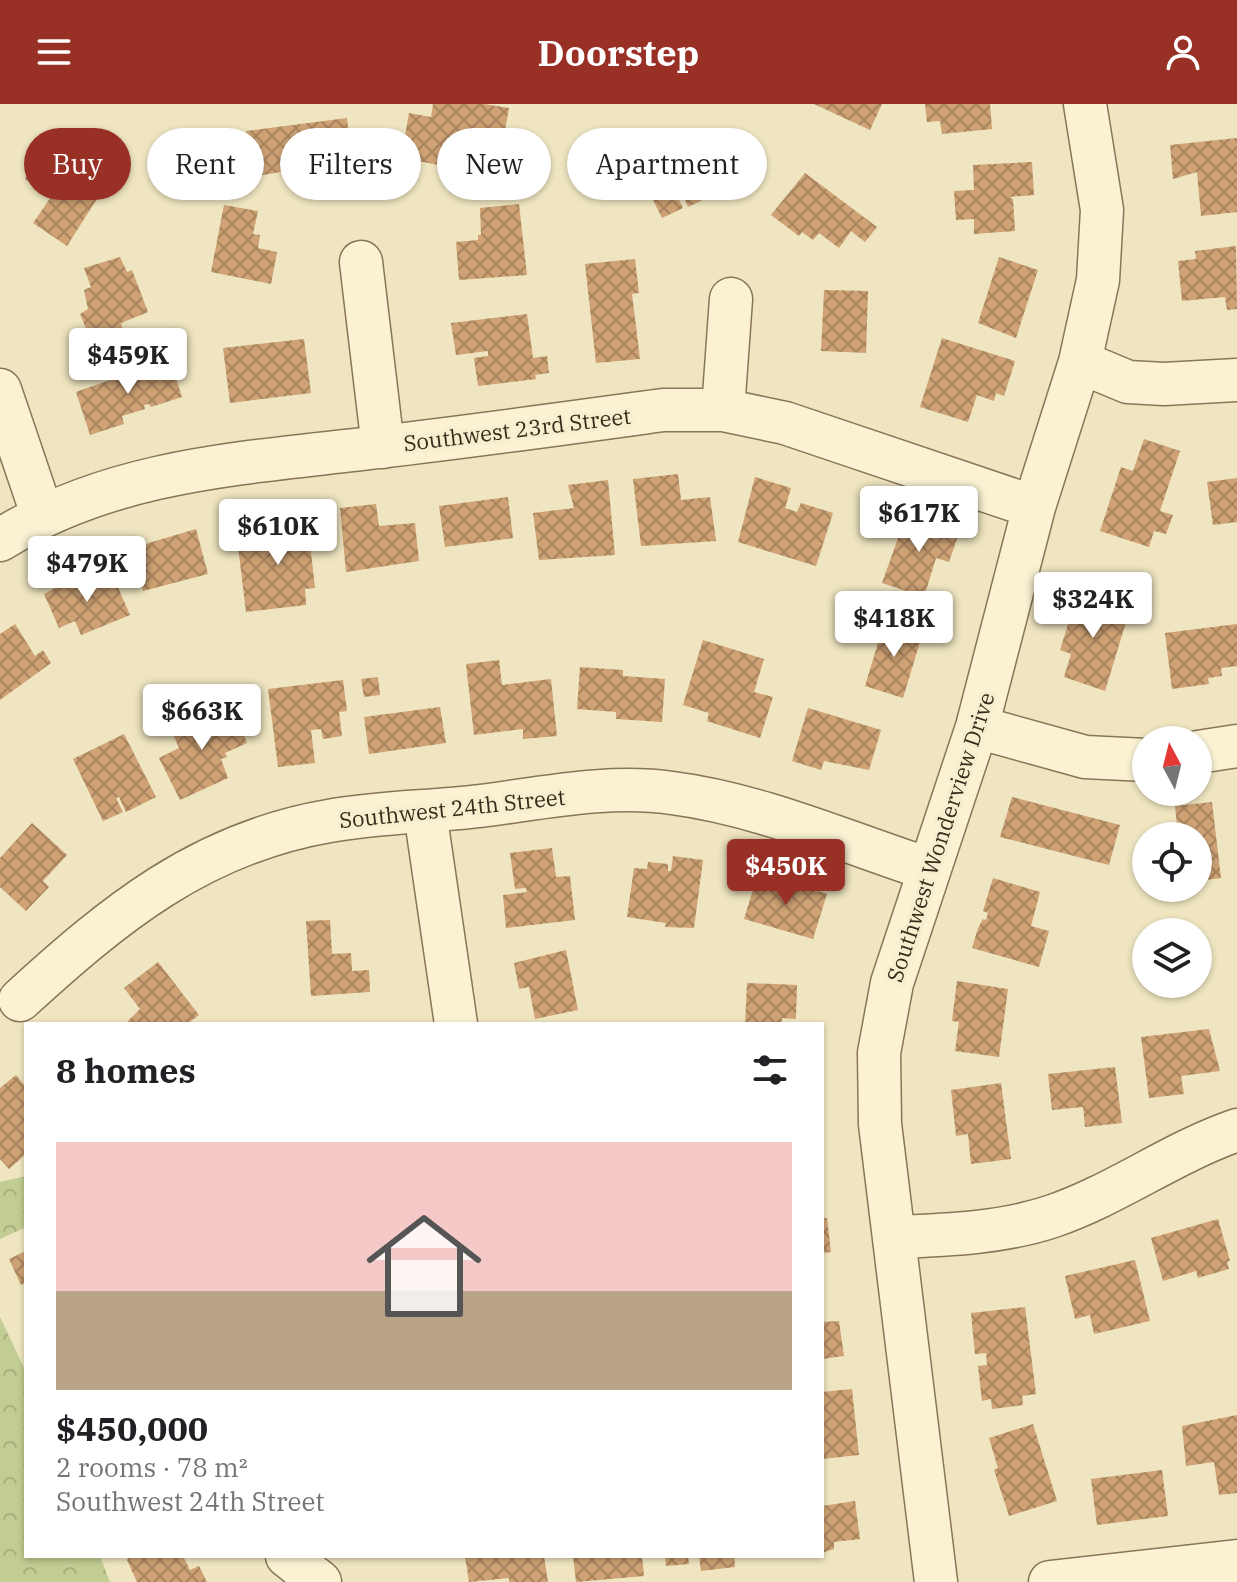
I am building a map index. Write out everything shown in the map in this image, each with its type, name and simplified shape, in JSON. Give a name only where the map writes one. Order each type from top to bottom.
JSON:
[{"type":"street","name":"Southwest Wonderview Drive","points":[[936,1582],[880,1124],[879,1053],[892,983],[977,727],[1034,507],[1080,362],[1098,280],[1102,210],[1085,104]]},
{"type":"street","points":[[361,262],[383,447]]},
{"type":"street","points":[[723,410],[731,299]]},
{"type":"street","points":[[1080,362],[1128,382],[1164,384],[1237,380]]},
{"type":"street","points":[[0,390],[42,514]]},
{"type":"street","name":"Southwest 23rd Street","points":[[0,540],[42,514],[100,493],[196,468],[663,410],[723,410],[785,423],[1034,507]]},
{"type":"street","points":[[977,727],[1085,757],[1132,759]]},
{"type":"street","points":[[1212,750],[1237,746]]},
{"type":"street","name":"Southwest 24th Street","points":[[20,1001],[84,941],[138,899],[230,850],[329,821],[597,792],[671,793],[741,808],[928,869]]},
{"type":"street","points":[[425,812],[456,1022]]},
{"type":"street","points":[[894,1237],[993,1230],[1053,1216],[1188,1149],[1237,1130]]},
{"type":"street","points":[[290,1558],[320,1582]]},
{"type":"street","points":[[1050,1582],[1237,1561]]},
{"type":"green space","points":[[24,1176],[24,1228],[0,1239],[0,1182]]},
{"type":"green space","points":[[0,1317],[24,1368],[24,1558],[101,1558],[110,1582],[0,1582]]},
{"type":"building","points":[[433,104],[484,104],[509,108],[505,128],[437,128],[437,165],[421,162],[421,128],[406,128],[409,113],[431,117]]},
{"type":"building","points":[[814,104],[882,104],[870,130]]},
{"type":"building","points":[[925,104],[990,104],[992,129],[942,134],[940,121],[927,122]]},
{"type":"building","points":[[347,118],[348,128],[280,128],[280,172],[264,175],[264,129]]},
{"type":"building","points":[[1237,138],[1237,212],[1201,216],[1197,172],[1173,179],[1170,145]]},
{"type":"building","points":[[1032,162],[1034,195],[1009,197],[1013,199],[1015,231],[974,234],[974,219],[956,220],[954,191],[974,190],[973,165]]},
{"type":"building","points":[[805,173],[877,227],[865,242],[851,231],[839,248],[819,233],[813,240],[802,232],[799,236],[771,215]]},
{"type":"building","points":[[49,200],[96,200],[67,246],[33,223]]},
{"type":"building","points":[[653,200],[679,200],[683,208],[662,218]]},
{"type":"building","points":[[685,200],[703,200],[688,207]]},
{"type":"building","points":[[519,204],[527,275],[459,280],[456,242],[478,240],[478,235],[481,235],[480,208]]},
{"type":"building","points":[[224,205],[258,211],[253,234],[260,235],[258,248],[277,252],[271,284],[211,272]]},
{"type":"building","points":[[1236,246],[1237,309],[1227,310],[1225,297],[1182,301],[1178,261],[1196,259],[1195,251]]},
{"type":"building","points":[[120,257],[127,272],[132,270],[148,312],[121,323],[123,331],[92,343],[80,314],[88,309],[84,290],[91,287],[84,268]]},
{"type":"building","points":[[999,257],[1038,270],[1016,338],[978,323]]},
{"type":"building","points":[[635,259],[639,293],[632,294],[640,359],[596,363],[585,264]]},
{"type":"building","points":[[824,290],[868,291],[866,353],[821,351]]},
{"type":"building","points":[[527,314],[533,358],[547,356],[549,373],[535,375],[536,379],[478,386],[474,358],[488,356],[488,351],[456,355],[451,323]]},
{"type":"building","points":[[942,338],[1015,361],[1004,396],[996,393],[994,401],[977,395],[968,422],[920,407]]},
{"type":"building","points":[[304,339],[311,393],[230,403],[223,348]]},
{"type":"building","points":[[170,359],[182,397],[151,407],[144,405],[145,409],[122,416],[124,424],[90,435],[76,392]]},
{"type":"building","points":[[1144,439],[1180,451],[1160,511],[1173,515],[1166,534],[1154,531],[1149,547],[1100,531],[1121,467],[1133,471]]},
{"type":"building","points":[[678,474],[681,500],[710,497],[716,541],[641,546],[633,479]]},
{"type":"building","points":[[755,477],[791,488],[785,508],[797,512],[801,503],[833,513],[816,566],[738,542]]},
{"type":"building","points":[[1237,478],[1237,522],[1213,525],[1207,482]]},
{"type":"building","points":[[608,480],[615,555],[539,560],[533,513],[574,508],[568,485]]},
{"type":"building","points":[[508,497],[513,538],[445,547],[439,506]]},
{"type":"building","points":[[376,504],[379,526],[415,523],[419,561],[346,572],[340,508]]},
{"type":"building","points":[[907,513],[960,530],[949,562],[936,558],[924,597],[882,583]]},
{"type":"building","points":[[307,516],[315,588],[305,589],[306,605],[246,612],[238,546],[271,546],[268,521]]},
{"type":"building","points":[[196,529],[208,574],[143,591],[132,548]]},
{"type":"building","points":[[80,575],[82,579],[89,577],[93,589],[99,586],[98,582],[114,578],[130,615],[81,635],[75,621],[59,628],[44,594]]},
{"type":"building","points":[[1078,592],[1130,609],[1105,691],[1064,677],[1071,654],[1060,650]]},
{"type":"building","points":[[885,620],[923,632],[903,698],[865,686]]},
{"type":"building","points":[[15,624],[35,656],[43,650],[51,663],[0,700],[0,634]]},
{"type":"building","points":[[1237,624],[1237,666],[1221,668],[1222,676],[1208,678],[1209,684],[1172,689],[1165,633]]},
{"type":"building","points":[[703,640],[764,659],[754,692],[773,697],[760,738],[707,721],[709,713],[683,705]]},
{"type":"building","points":[[499,660],[502,685],[551,679],[557,736],[523,739],[523,729],[474,735],[466,664]]},
{"type":"building","points":[[580,667],[623,670],[623,676],[665,679],[662,722],[616,719],[616,712],[577,709]]},
{"type":"building","points":[[378,677],[380,695],[364,697],[361,679]]},
{"type":"building","points":[[343,680],[347,711],[339,712],[342,736],[323,739],[321,729],[311,730],[315,763],[278,767],[268,689]]},
{"type":"building","points":[[232,707],[247,743],[225,753],[227,757],[221,759],[228,778],[180,800],[159,758],[179,748],[171,730]]},
{"type":"building","points":[[440,707],[446,743],[369,754],[364,717]]},
{"type":"building","points":[[808,708],[881,730],[869,770],[824,761],[821,770],[792,761]]},
{"type":"building","points":[[124,734],[156,797],[126,812],[119,797],[116,798],[123,812],[103,821],[73,759]]},
{"type":"building","points":[[1012,797],[1120,825],[1109,865],[1000,837]]},
{"type":"building","points":[[1212,802],[1221,878],[1212,879],[1212,822],[1177,822],[1175,806],[1212,806]]},
{"type":"building","points":[[32,823],[67,855],[43,881],[49,887],[26,911],[0,887],[0,858]]},
{"type":"building","points":[[552,848],[556,877],[570,876],[575,920],[506,928],[503,895],[527,892],[526,888],[515,889],[510,853]]},
{"type":"building","points":[[673,856],[703,860],[694,928],[665,927],[666,923],[627,917],[634,868],[647,869],[648,862],[668,864],[668,871],[671,871]]},
{"type":"building","points":[[757,877],[787,887],[789,882],[827,894],[813,939],[744,919]]},
{"type":"building","points":[[993,878],[1040,892],[1031,926],[1049,931],[1039,967],[972,948],[978,928],[983,919],[986,920],[988,913],[983,911]]},
{"type":"building","points":[[330,920],[332,954],[351,953],[352,971],[369,970],[370,992],[311,996],[306,921]]},
{"type":"building","points":[[566,950],[578,1010],[535,1019],[529,987],[519,989],[514,963]]},
{"type":"building","points":[[158,962],[199,1015],[190,1022],[127,1022],[140,1009],[124,988]]},
{"type":"building","points":[[957,981],[1008,989],[999,1057],[955,1051],[959,1022],[952,1021]]},
{"type":"building","points":[[747,983],[797,985],[796,1019],[745,1022]]},
{"type":"building","points":[[1209,1029],[1220,1071],[1181,1076],[1184,1094],[1149,1098],[1141,1037]]},
{"type":"building","points":[[1115,1067],[1122,1123],[1085,1127],[1083,1107],[1052,1110],[1048,1074]]},
{"type":"building","points":[[16,1075],[24,1085],[24,1156],[9,1169],[0,1159],[0,1088]]},
{"type":"building","points":[[1001,1083],[1011,1159],[971,1164],[968,1134],[956,1136],[951,1090]]},
{"type":"building","points":[[824,1218],[827,1218],[831,1252],[824,1253]]},
{"type":"building","points":[[1218,1219],[1230,1261],[1227,1262],[1229,1269],[1198,1278],[1196,1271],[1163,1281],[1151,1238]]},
{"type":"building","points":[[24,1252],[24,1284],[21,1285],[9,1259]]},
{"type":"building","points":[[1135,1260],[1150,1321],[1094,1334],[1090,1315],[1075,1319],[1065,1276]]},
{"type":"building","points":[[1025,1307],[1036,1394],[1022,1396],[1023,1405],[992,1409],[991,1399],[982,1401],[978,1366],[987,1365],[986,1353],[975,1354],[971,1313]]},
{"type":"building","points":[[839,1321],[844,1356],[824,1359],[824,1322]]},
{"type":"building","points":[[852,1389],[859,1455],[824,1459],[824,1392]]},
{"type":"building","points":[[1237,1415],[1237,1493],[1219,1495],[1214,1462],[1186,1466],[1182,1426]]},
{"type":"building","points":[[1033,1424],[1057,1501],[1009,1516],[994,1470],[998,1468],[989,1438]]},
{"type":"building","points":[[1162,1470],[1168,1516],[1097,1525],[1091,1479]]},
{"type":"building","points":[[855,1501],[860,1539],[834,1542],[834,1549],[824,1552],[824,1506]]},
{"type":"building","points":[[184,1558],[190,1570],[199,1566],[207,1582],[137,1582],[127,1560]]},
{"type":"building","points":[[465,1558],[544,1558],[548,1582],[509,1582],[509,1578],[469,1582]]},
{"type":"building","points":[[573,1558],[642,1558],[644,1576],[576,1582]]},
{"type":"building","points":[[665,1558],[688,1558],[689,1564],[666,1566]]},
{"type":"building","points":[[699,1558],[734,1558],[735,1567],[701,1571]]}]
